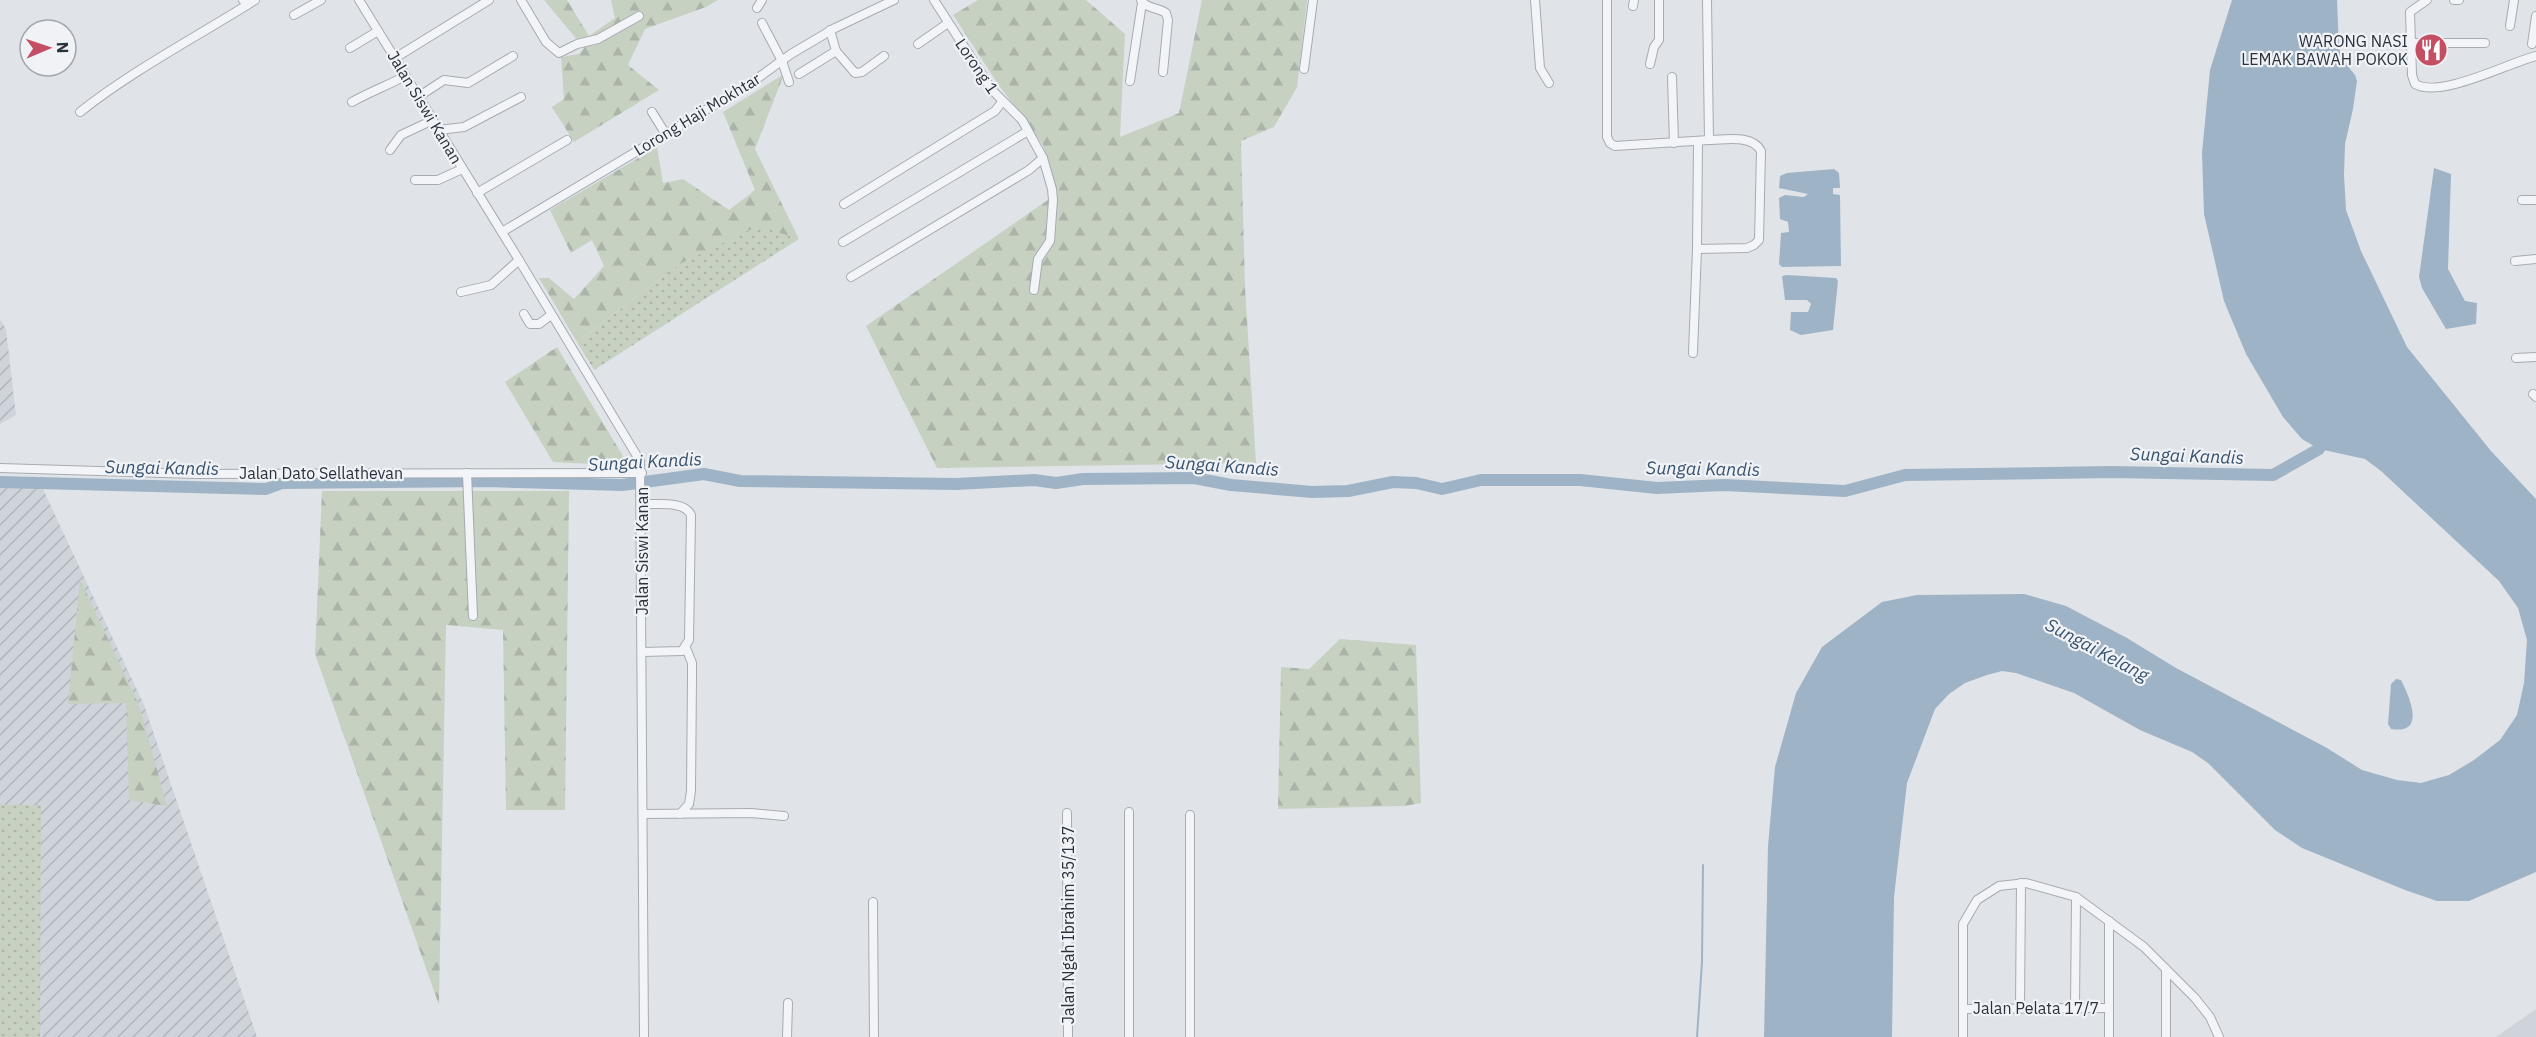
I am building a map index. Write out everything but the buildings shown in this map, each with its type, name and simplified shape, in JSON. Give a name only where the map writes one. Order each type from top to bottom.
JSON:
[{"type":"street","points":[[80,112],[126,77],[166,56],[245,2],[255,0]]},
{"type":"street","points":[[294,15],[321,0]]},
{"type":"street","name":"Jalan Siswi Kanan","points":[[360,0],[640,461],[642,474],[644,1037]]},
{"type":"street","points":[[394,58],[489,0]]},
{"type":"street","points":[[522,0],[546,42],[559,53],[577,44],[598,39],[639,16]]},
{"type":"street","points":[[757,8],[762,0]]},
{"type":"street","name":"Lorong Haji Mokhtar","points":[[502,232],[831,30],[894,0]]},
{"type":"street","name":"Lorong 1","points":[[934,0],[992,90],[1015,112],[1028,130],[1042,158],[1052,189],[1053,200],[1050,241],[1038,259],[1034,290]]},
{"type":"street","points":[[1305,69],[1313,0]]},
{"type":"street","points":[[1536,0],[1540,68],[1549,83]]},
{"type":"street","points":[[1607,0],[1607,137],[1610,143],[1615,146],[1748,140],[1761,151],[1759,240],[1747,248],[1697,249]]},
{"type":"street","points":[[1650,64],[1654,47],[1659,40],[1659,0]]},
{"type":"street","points":[[1707,0],[1709,140]]},
{"type":"street","points":[[2427,0],[2410,12],[2409,43],[2415,84],[2427,88],[2479,77],[2536,56]]},
{"type":"street","points":[[2454,0],[2459,0]]},
{"type":"street","points":[[2510,26],[2514,0]]},
{"type":"street","points":[[1130,81],[1142,2],[1166,13],[1168,20],[1163,72]]},
{"type":"street","points":[[2532,44],[2536,16]]},
{"type":"street","points":[[762,23],[782,61],[789,82]]},
{"type":"street","points":[[918,44],[948,23]]},
{"type":"street","points":[[831,30],[836,51],[855,73],[862,72],[884,56]]},
{"type":"street","points":[[350,48],[378,31]]},
{"type":"street","points":[[2409,43],[2485,43]]},
{"type":"street","points":[[799,74],[836,51]]},
{"type":"street","points":[[418,97],[444,80],[468,83],[513,56]]},
{"type":"street","points":[[352,102],[375,88],[388,86],[405,76]]},
{"type":"street","points":[[1672,77],[1674,143]]},
{"type":"street","points":[[440,130],[464,127],[521,97]]},
{"type":"street","points":[[844,204],[995,111],[1002,102]]},
{"type":"street","points":[[652,112],[665,133]]},
{"type":"street","points":[[390,150],[401,135],[433,120]]},
{"type":"street","points":[[843,242],[1028,130]]},
{"type":"street","points":[[477,193],[567,140]]},
{"type":"street","points":[[1693,353],[1698,142]]},
{"type":"street","points":[[851,277],[1029,170],[1042,158]]},
{"type":"street","points":[[415,180],[438,180],[462,169]]},
{"type":"street","points":[[2522,200],[2536,200]]},
{"type":"street","points":[[2514,261],[2536,259]]},
{"type":"street","points":[[461,292],[491,285],[519,260]]},
{"type":"street","points":[[524,314],[530,324],[539,324],[552,315]]},
{"type":"street","points":[[2516,358],[2536,357]]},
{"type":"street","name":"Jalan Dato Sellathevan","points":[[0,468],[197,474],[642,474]]},
{"type":"street","points":[[467,475],[473,616]]},
{"type":"street","points":[[642,504],[685,507],[691,515],[689,640],[682,651],[642,652]]},
{"type":"street","points":[[680,814],[689,804],[691,791],[692,663],[686,648]]},
{"type":"street","points":[[1129,812],[1129,1037]]},
{"type":"street","points":[[643,814],[751,813],[784,816]]},
{"type":"street","name":"Jalan Ngah Ibrahim 35/137","points":[[1067,813],[1068,1037]]},
{"type":"street","points":[[1190,815],[1190,1037]]},
{"type":"street","points":[[2020,1008],[2021,883]]},
{"type":"street","points":[[1963,1037],[1963,924],[1977,900],[1999,886],[2021,883],[2061,891],[2076,897],[2144,947],[2210,1017],[2219,1037]]},
{"type":"street","points":[[2075,1007],[2076,897]]},
{"type":"street","points":[[873,902],[874,1037]]},
{"type":"street","points":[[2109,921],[2109,1037]]},
{"type":"street","points":[[2166,969],[2166,1037]]},
{"type":"street","points":[[787,1037],[788,1003]]},
{"type":"street","name":"Jalan Pelata 17/7","points":[[1963,1009],[2109,1008]]},
{"type":"shaded area","points":[[0,319],[6,329],[16,415],[0,424]]},
{"type":"shaded area","points":[[0,486],[42,487],[144,705],[257,1037],[0,1037]]},
{"type":"shaded area","points":[[2536,1009],[2536,1037],[2496,1037]]},
{"type":"green space","points":[[544,0],[567,0],[589,36],[615,18],[611,0],[718,0],[706,7],[645,29],[628,65],[659,90],[574,142],[552,107],[564,99],[561,57],[579,54],[584,48]]},
{"type":"green space","points":[[978,0],[1086,0],[1125,34],[1120,137],[1179,113],[1202,0],[1307,0],[1297,87],[1274,127],[1241,141],[1245,288],[1256,463],[937,468],[866,326],[1058,193],[1043,145],[998,84],[953,15]]},
{"type":"green space","points":[[784,74],[755,149],[799,239],[758,226],[678,265],[577,342],[539,278],[549,278],[574,299],[604,266],[592,240],[571,253],[550,210],[657,147],[663,183],[683,179],[729,210],[755,190],[723,112]]},
{"type":"green space","points":[[758,225],[799,239],[594,370],[577,342],[678,265]]},
{"type":"green space","points":[[557,347],[629,466],[553,462],[505,382]]},
{"type":"green space","points":[[322,491],[569,491],[565,810],[506,810],[503,630],[446,625],[439,1005],[315,654]]},
{"type":"green space","points":[[80,579],[139,705],[167,806],[129,800],[126,703],[68,704]]},
{"type":"green space","points":[[1340,639],[1416,645],[1421,803],[1404,806],[1278,809],[1281,667],[1309,669]]},
{"type":"green space","points":[[0,805],[41,805],[40,1037],[0,1037]]},
{"type":"water","name":"Sungai Kelang","points":[[2232,0],[2337,0],[2339,48],[2342,59],[2357,81],[2345,144],[2344,175],[2346,210],[2361,251],[2407,347],[2491,451],[2536,499],[2536,872],[2469,901],[2437,901],[2405,890],[2302,848],[2275,830],[2208,763],[2192,752],[2140,730],[2074,693],[2016,673],[2002,671],[1965,683],[1949,694],[1935,709],[1907,783],[1894,897],[1892,1037],[1764,1037],[1768,846],[1775,767],[1796,693],[1822,647],[1882,602],[1917,595],[2024,594],[2066,606],[2127,638],[2176,668],[2327,748],[2362,770],[2397,780],[2421,783],[2449,775],[2500,740],[2517,715],[2524,683],[2527,640],[2518,608],[2499,581],[2381,471],[2365,459],[2319,449],[2302,439],[2283,417],[2246,354],[2224,301],[2204,214],[2202,153],[2210,70]]},
{"type":"water","points":[[2434,168],[2451,174],[2448,269],[2465,301],[2477,303],[2476,324],[2446,329],[2422,288],[2419,277]]},
{"type":"water","points":[[1834,169],[1839,173],[1840,188],[1833,188],[1833,194],[1840,195],[1841,266],[1782,267],[1779,264],[1781,233],[1789,232],[1788,222],[1780,219],[1779,198],[1785,195],[1804,197],[1808,194],[1779,188],[1780,176],[1787,173]]},
{"type":"water","points":[[1782,276],[1836,278],[1838,281],[1833,330],[1801,335],[1790,330],[1791,312],[1808,312],[1811,304],[1807,300],[1785,300]]},
{"type":"water","points":[[2396,679],[2401,680],[2411,704],[2412,720],[2409,726],[2402,729],[2391,729],[2388,724],[2391,684]]},
{"type":"waterway","name":"Sungai Kandis","points":[[0,482],[266,489],[282,483],[486,481],[622,485],[704,474],[740,481],[956,484],[1034,480],[1056,483],[1083,479],[1194,478],[1231,485],[1312,492],[1348,491],[1393,482],[1416,483],[1442,489],[1481,480],[1580,480],[1657,488],[1724,485],[1845,491],[1905,475],[2112,472],[2273,475],[2319,449],[2325,435]]},
{"type":"waterway","points":[[1697,1037],[1702,962],[1703,865]]},
{"type":"place","name":"WARONG NASI LEMAK BAWAH POKOK","points":[[2431,50]]}]
